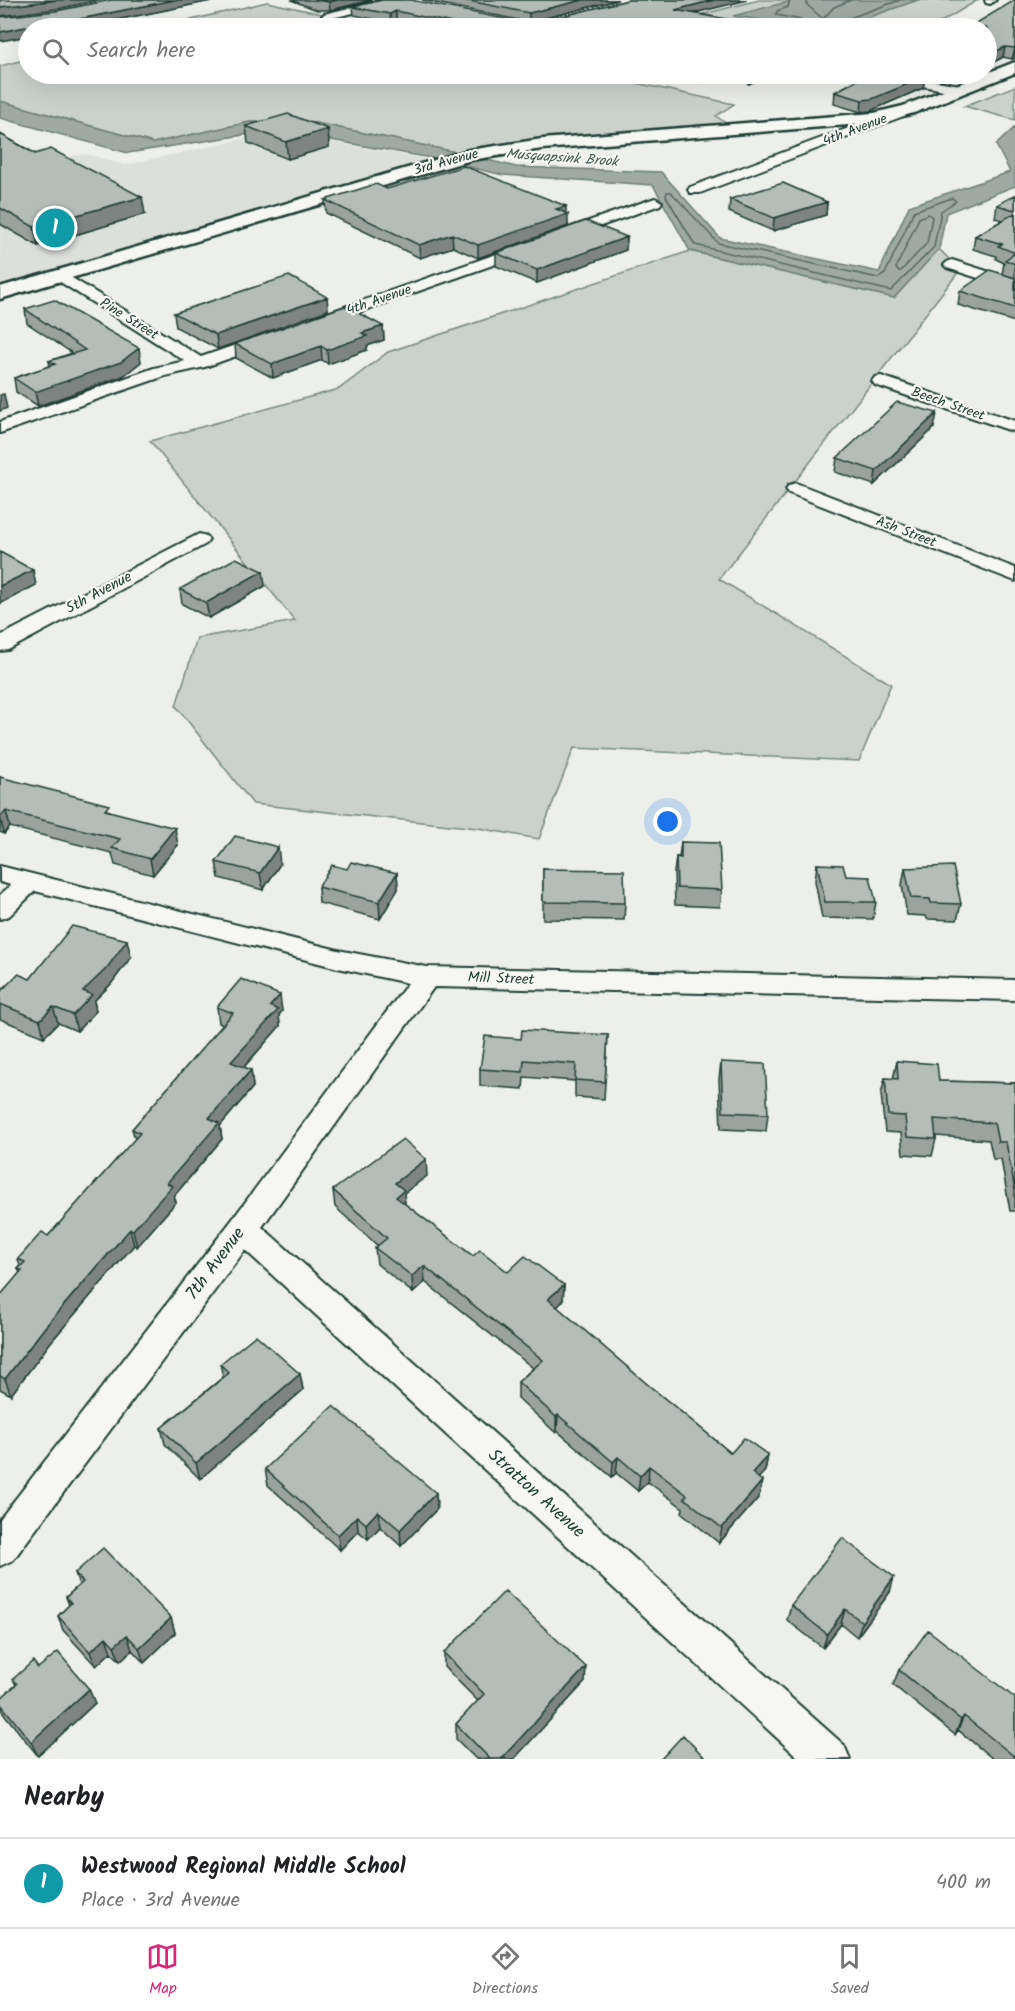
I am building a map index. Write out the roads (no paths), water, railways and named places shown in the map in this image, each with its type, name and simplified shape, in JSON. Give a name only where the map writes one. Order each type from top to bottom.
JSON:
[{"type":"main road","name":"4th Avenue","points":[[997,74],[1015,67]]},
{"type":"main road","name":"4th Avenue","points":[[908,110],[972,84]]},
{"type":"main road","name":"3rd Avenue","points":[[0,293],[469,154],[542,144],[851,121],[908,110]]},
{"type":"street","points":[[328,16],[398,1]]},
{"type":"street","points":[[933,84],[960,89]]},
{"type":"street","name":"4th Avenue","points":[[695,190],[908,110]]},
{"type":"street","name":"4th Avenue","points":[[0,428],[160,372],[199,363],[655,202]]},
{"type":"street","points":[[952,265],[1015,285]]},
{"type":"street","name":"Pine Street","points":[[59,275],[199,363]]},
{"type":"street","name":"Beech Street","points":[[881,381],[1015,428]]},
{"type":"street","name":"Ash Street","points":[[796,489],[1015,575]]},
{"type":"street","name":"5th Avenue","points":[[0,645],[199,540]]},
{"type":"street","name":"Mill Street","points":[[0,874],[338,959],[427,977],[1015,990]]},
{"type":"street","points":[[0,910],[30,882]]},
{"type":"street","name":"7th Avenue","points":[[0,1548],[243,1228],[427,977]]},
{"type":"street","name":"Stratton Avenue","points":[[243,1228],[830,1759]]},
{"type":"water","points":[[795,0],[918,0],[867,18],[733,16]]},
{"type":"water","points":[[0,101],[153,143],[250,122],[316,123],[516,167],[661,172],[720,238],[879,272],[909,206],[1010,172],[996,145],[1015,127],[1015,186],[946,213],[939,249],[894,298],[690,251],[653,185],[503,175],[431,158],[275,130],[128,153],[0,118]]},
{"type":"place","name":"Westwood Regional Middle School","points":[[55,228]]},
{"type":"water label","name":"Musquapsink Brook","points":[[562,158]]}]
